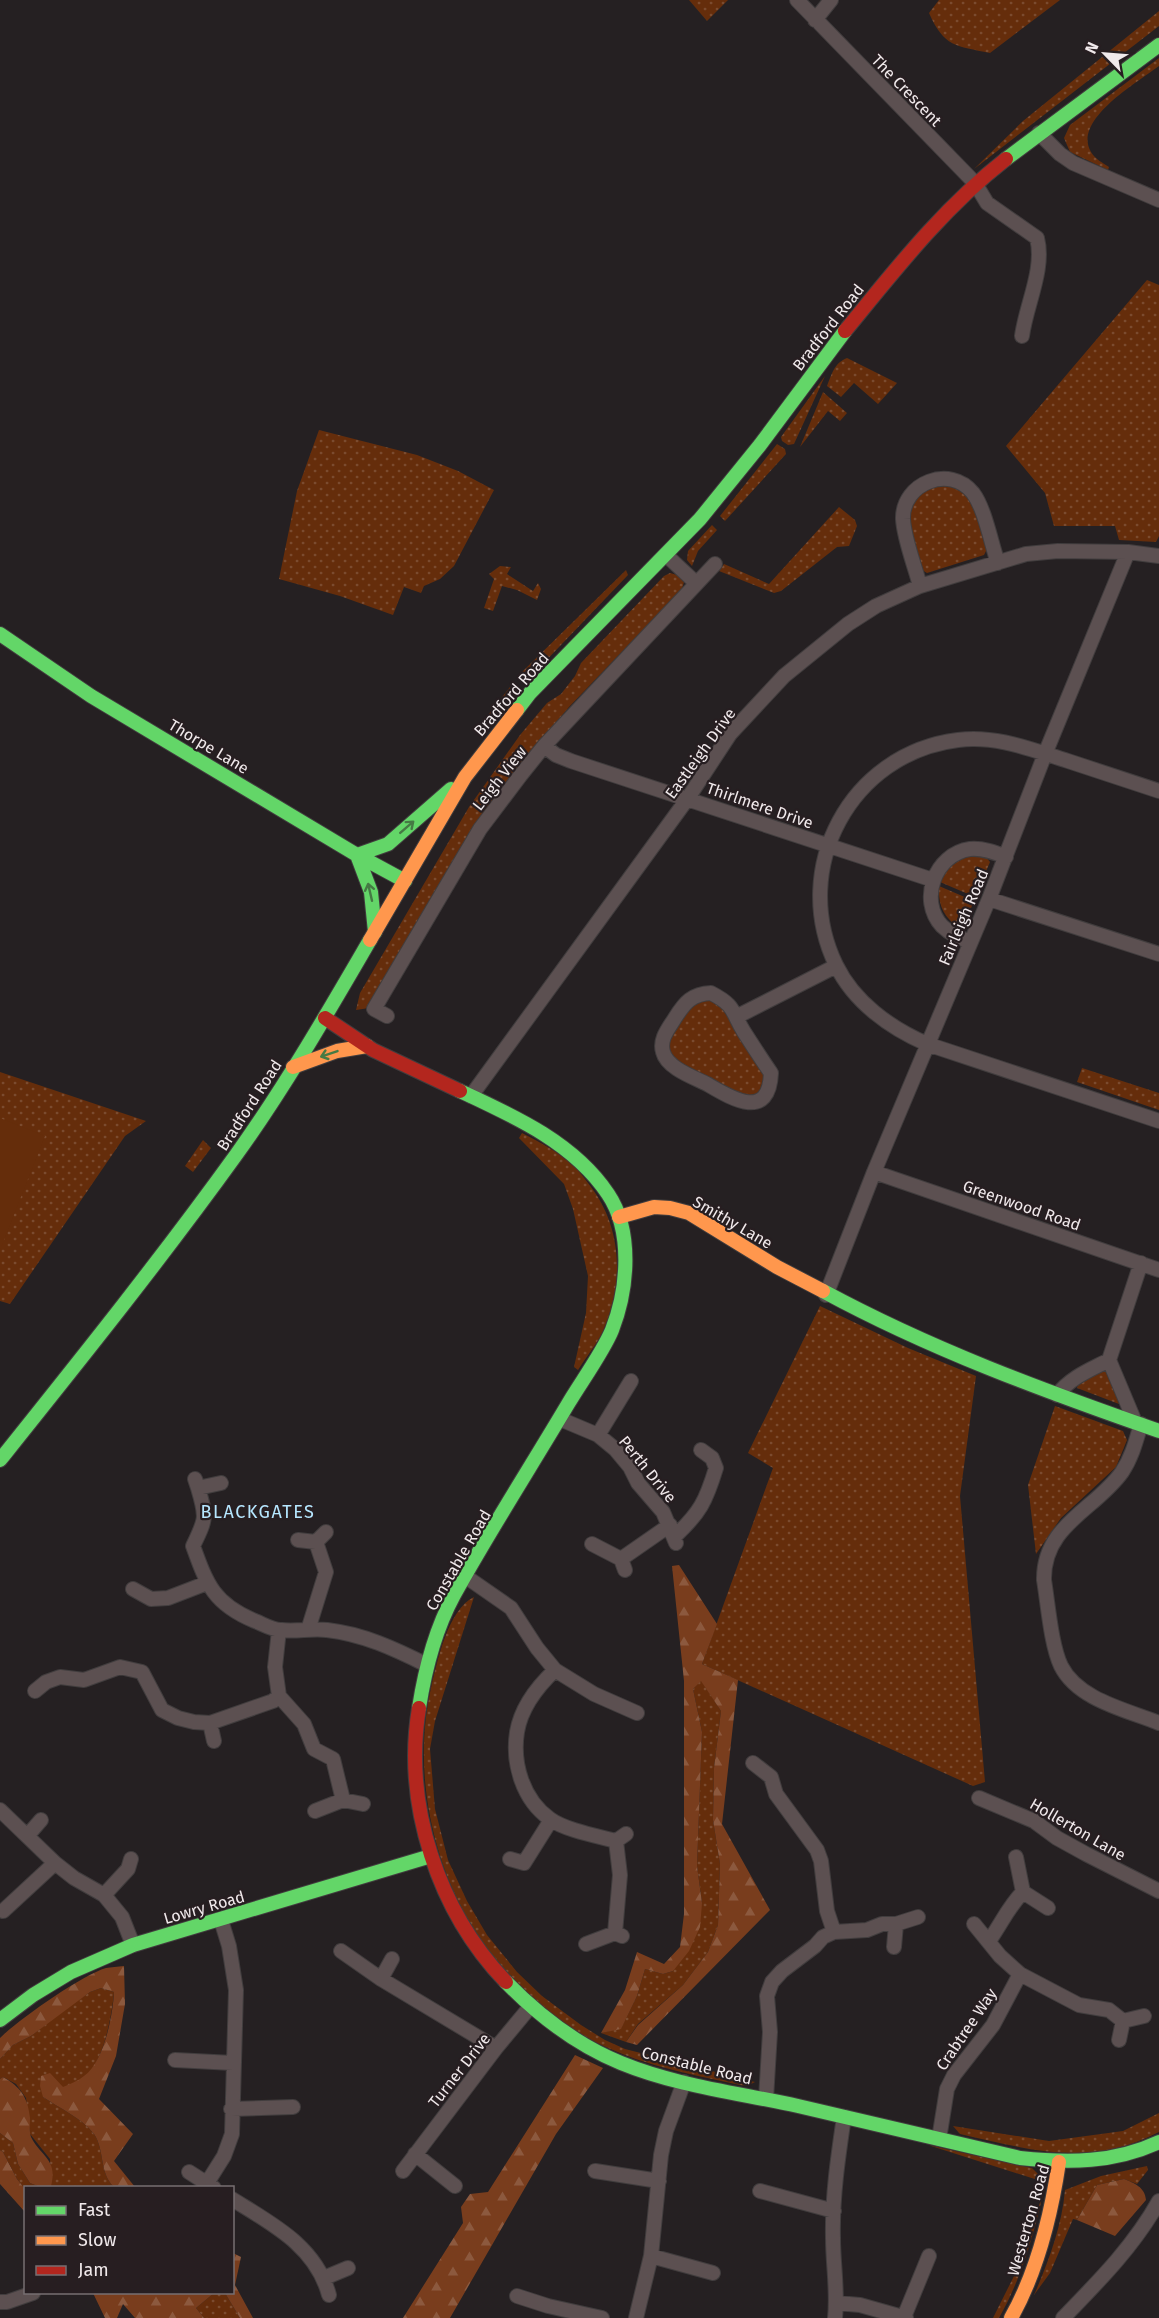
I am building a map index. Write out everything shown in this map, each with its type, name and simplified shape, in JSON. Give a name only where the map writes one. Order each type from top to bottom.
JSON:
[{"type":"street","name":"The Crescent","points":[[797,0],[975,183],[987,203],[1037,238],[1039,245],[1037,271],[1022,336]]},
{"type":"street","points":[[815,20],[831,0]]},
{"type":"street","name":"Bradford Road","points":[[0,1460],[86,1353],[237,1154],[325,1018],[465,777],[530,693],[700,519],[760,445],[819,364],[910,251],[944,214],[975,183],[1039,132],[1159,45]]},
{"type":"street","points":[[1039,132],[1060,154],[1073,163],[1159,201]]},
{"type":"street","points":[[920,586],[903,519],[904,507],[909,496],[928,481],[941,478],[953,480],[964,485],[973,493],[979,504],[998,563]]},
{"type":"street","name":"Eastleigh Drive","points":[[471,1096],[688,798],[730,734],[784,676],[848,624],[876,606],[920,586],[1026,554],[1058,551],[1128,552],[1159,556]]},
{"type":"street","name":"Fairleigh Road","points":[[826,1294],[874,1172],[989,899],[1045,754],[1128,552]]},
{"type":"street","points":[[666,555],[696,583]]},
{"type":"street","name":"Leigh View","points":[[387,1016],[374,1009],[480,828],[544,746],[715,564]]},
{"type":"street","name":"Thorpe Lane","points":[[0,634],[91,696],[357,855],[405,880]]},
{"type":"street","points":[[1159,791],[1014,744],[986,738],[933,744],[884,767],[862,788],[841,815],[828,845],[820,892],[821,915],[837,966],[851,988],[870,1009],[893,1026],[927,1044],[1159,1121]]},
{"type":"street","name":"Thirlmere Drive","points":[[544,746],[556,755],[571,761],[933,880]]},
{"type":"street","points":[[375,932],[371,892],[357,855],[388,844],[465,777]]},
{"type":"street","points":[[970,942],[953,935],[941,925],[932,907],[933,880],[947,860],[968,849],[980,849],[1006,857]]},
{"type":"street","points":[[989,899],[1159,954]]},
{"type":"street","points":[[738,1016],[837,966]]},
{"type":"street","points":[[711,993],[725,1000],[738,1016],[742,1029],[771,1073],[767,1092],[754,1103],[738,1101],[677,1068],[663,1055],[664,1036],[689,998],[698,994],[711,993]]},
{"type":"street","points":[[325,1018],[367,1047],[543,1132],[580,1159],[599,1181],[619,1217]]},
{"type":"street","points":[[293,1067],[337,1051],[367,1047]]},
{"type":"street","name":"Greenwood Road","points":[[874,1172],[1159,1270]]},
{"type":"street","name":"Smithy Lane","points":[[619,1217],[639,1209],[656,1206],[689,1213],[826,1294],[972,1361],[1159,1431]]},
{"type":"street","name":"Constable Road","points":[[619,1217],[625,1241],[626,1284],[621,1307],[612,1330],[465,1576],[440,1624],[426,1665],[420,1692],[414,1751],[418,1800],[431,1856],[445,1894],[470,1938],[504,1981],[530,2007],[562,2030],[619,2062],[684,2082],[1020,2158],[1059,2162]]},
{"type":"street","points":[[1141,1263],[1109,1360],[1138,1423],[1132,1455],[1110,1486],[1058,1535],[1050,1547],[1044,1580],[1057,1654],[1061,1666],[1069,1677],[1092,1696],[1159,1723]]},
{"type":"street","points":[[1058,1395],[1074,1378],[1109,1360]]},
{"type":"street","name":"Perth Drive","points":[[598,1435],[632,1381]]},
{"type":"street","name":"Perth Drive","points":[[560,1419],[598,1435],[615,1449],[630,1467],[638,1483],[663,1512],[673,1535]]},
{"type":"street","name":"Perth Drive","points":[[592,1544],[623,1564],[673,1535],[694,1519],[704,1504],[716,1468],[712,1458],[701,1450]]},
{"type":"street","points":[[221,1483],[197,1483],[205,1513],[204,1524],[193,1546],[207,1583],[218,1598],[248,1618],[279,1630],[326,1629],[353,1635],[390,1647],[426,1665]]},
{"type":"street","points":[[298,1540],[321,1537],[326,1572],[308,1630]]},
{"type":"street","points":[[465,1576],[511,1608],[537,1648],[555,1670],[594,1694],[637,1713]]},
{"type":"street","points":[[133,1589],[151,1599],[168,1598],[207,1583]]},
{"type":"street","points":[[279,1630],[275,1667],[279,1696],[304,1724],[314,1749],[333,1759],[343,1800]]},
{"type":"street","points":[[34,1691],[46,1682],[60,1677],[84,1680],[120,1667],[130,1668],[142,1672],[162,1710],[178,1719],[210,1723],[273,1701],[279,1696]]},
{"type":"street","points":[[555,1670],[525,1708],[517,1731],[516,1758],[521,1783],[534,1804],[551,1820],[621,1838],[618,1935],[586,1944]]},
{"type":"street","points":[[210,1723],[214,1741]]},
{"type":"street","points":[[753,1763],[778,1776],[776,1794],[817,1850],[821,1861],[827,1911],[834,1932]]},
{"type":"street","name":"Hollerton Lane","points":[[979,1798],[1034,1821],[1057,1838],[1159,1891]]},
{"type":"street","points":[[315,1811],[343,1800],[363,1804]]},
{"type":"street","points":[[0,1810],[55,1863],[74,1878],[104,1895],[122,1917],[133,1945]]},
{"type":"street","points":[[28,1835],[41,1820]]},
{"type":"street","points":[[510,1859],[524,1863],[551,1820]]},
{"type":"street","name":"Lowry Road","points":[[0,2020],[33,1995],[71,1972],[133,1945],[431,1856]]},
{"type":"street","points":[[1016,1857],[1023,1892],[1048,1908]]},
{"type":"street","points":[[104,1895],[128,1869],[131,1859]]},
{"type":"street","points":[[4,1914],[55,1863]]},
{"type":"street","points":[[989,1941],[1006,1917],[1010,1907],[1023,1892]]},
{"type":"street","points":[[766,2099],[770,2032],[767,1996],[772,1982],[823,1937],[834,1932],[867,1930],[882,1924],[896,1924],[918,1917]]},
{"type":"street","points":[[189,2172],[211,2185],[232,2134],[236,1990],[229,1946],[221,1920]]},
{"type":"street","points":[[894,1947],[896,1924]]},
{"type":"street","points":[[974,1924],[1000,1956],[1020,1974],[1079,2005],[1109,2010],[1123,2021]]},
{"type":"street","points":[[341,1951],[496,2048]]},
{"type":"street","points":[[381,1978],[392,1959]]},
{"type":"street","name":"Crabtree Way","points":[[939,2139],[947,2089],[954,2075],[993,2025],[1020,1974]]},
{"type":"street","name":"Turner Drive","points":[[403,2171],[530,2007]]},
{"type":"street","points":[[1123,2021],[1144,2016]]},
{"type":"street","points":[[1119,2040],[1123,2021]]},
{"type":"street","points":[[175,2060],[233,2063]]},
{"type":"street","points":[[636,2318],[651,2256],[661,2155],[666,2131],[684,2082]]},
{"type":"street","points":[[231,2109],[293,2107]]},
{"type":"street","points":[[835,2318],[837,2302],[833,2238],[834,2211],[837,2161],[844,2117]]},
{"type":"street","name":"Westerton Road","points":[[1016,2316],[1054,2196],[1059,2162],[1102,2162],[1148,2148],[1159,2142]]},
{"type":"street","points":[[415,2154],[455,2186]]},
{"type":"street","points":[[596,2172],[659,2181]]},
{"type":"street","points":[[760,2191],[834,2211]]},
{"type":"street","points":[[234,2200],[296,2241],[312,2259],[324,2278],[329,2295]]},
{"type":"street","points":[[1063,2318],[1118,2260],[1148,2220],[1159,2201]]},
{"type":"street","points":[[651,2256],[713,2273]]},
{"type":"street","points":[[837,2302],[870,2307],[905,2318],[929,2256]]},
{"type":"street","points":[[324,2278],[348,2268]]},
{"type":"street","points":[[0,2302],[30,2294]]},
{"type":"street","points":[[517,2296],[545,2312],[602,2318]]},
{"type":"shaded area","points":[[689,0],[728,0],[707,21]]},
{"type":"shaded area","points":[[939,0],[1060,0],[990,53],[952,43],[940,33],[929,13]]},
{"type":"shaded area","points":[[1159,11],[1159,26],[974,169],[1023,121]]},
{"type":"shaded area","points":[[1159,58],[1159,66],[1110,103],[1091,127],[1088,140],[1091,152],[1109,167],[1108,170],[1070,152],[1064,138],[1070,125]]},
{"type":"shaded area","points":[[1147,280],[1159,285],[1159,536],[1156,542],[1119,540],[1115,526],[1054,526],[1045,493],[1006,446]]},
{"type":"shaded area","points":[[847,358],[897,383],[878,404],[854,383],[841,397],[827,386],[836,366]]},
{"type":"shaded area","points":[[825,376],[794,444],[788,445],[782,441],[781,437]]},
{"type":"shaded area","points":[[823,392],[847,413],[840,421],[828,411],[800,447]]},
{"type":"shaded area","points":[[319,430],[417,455],[458,471],[494,490],[454,566],[440,579],[424,586],[421,593],[404,587],[393,615],[340,596],[279,579],[297,491]]},
{"type":"shaded area","points":[[777,444],[785,449],[786,454],[725,521],[720,516]]},
{"type":"shaded area","points":[[938,485],[960,491],[967,497],[978,515],[988,547],[984,555],[927,573],[922,570],[914,545],[911,533],[911,510],[916,500],[925,491]]},
{"type":"shaded area","points":[[839,507],[855,520],[857,526],[849,546],[837,547],[781,591],[774,593],[719,571],[724,564],[769,584]]},
{"type":"shaded area","points":[[712,525],[717,530],[698,551],[692,566],[687,560],[688,551]]},
{"type":"shaded area","points":[[500,566],[511,567],[507,574],[533,591],[538,583],[541,589],[537,600],[517,590],[502,586],[493,611],[484,608],[494,579],[489,574]]},
{"type":"shaded area","points":[[626,570],[628,575],[537,670],[529,674],[521,673]]},
{"type":"shaded area","points":[[670,573],[681,576],[684,582],[682,589],[569,707],[503,786],[476,823],[369,1008],[356,1010],[360,993],[469,807],[520,735],[547,703],[561,694],[575,676],[581,663],[664,576]]},
{"type":"shaded area","points":[[510,687],[510,699],[507,705],[484,730],[478,728]]},
{"type":"shaded area","points":[[974,855],[986,857],[990,862],[975,897],[940,882],[953,864]]},
{"type":"shaded area","points":[[939,886],[974,901],[964,925],[959,928],[943,910],[939,899]]},
{"type":"shaded area","points":[[698,999],[711,999],[719,1004],[765,1073],[766,1083],[757,1096],[738,1096],[673,1059],[669,1049],[670,1040],[680,1020]]},
{"type":"shaded area","points":[[1082,1068],[1159,1093],[1159,1110],[1077,1082]]},
{"type":"shaded area","points":[[0,1072],[146,1121],[125,1136],[10,1304],[0,1301]]},
{"type":"shaded area","points":[[0,1118],[45,1136],[0,1250]]},
{"type":"shaded area","points":[[522,1133],[555,1152],[577,1169],[599,1199],[608,1217],[613,1235],[617,1274],[615,1293],[601,1336],[578,1370],[574,1367],[586,1313],[588,1276],[573,1209],[564,1184],[519,1138]]},
{"type":"shaded area","points":[[203,1140],[211,1148],[193,1172],[185,1166]]},
{"type":"shaded area","points":[[820,1306],[908,1348],[976,1376],[960,1496],[985,1782],[973,1786],[702,1664],[773,1468],[748,1453]]},
{"type":"shaded area","points":[[1105,1370],[1119,1404],[1077,1388],[1079,1382]]},
{"type":"shaded area","points":[[1055,1406],[1123,1431],[1127,1440],[1116,1467],[1061,1518],[1036,1554],[1028,1485]]},
{"type":"shaded area","points":[[474,1597],[435,1721],[430,1749],[435,1809],[448,1860],[467,1901],[487,1935],[517,1972],[542,1996],[581,2025],[625,2049],[755,2082],[747,2086],[676,2071],[635,2059],[595,2042],[576,2031],[531,1997],[492,1956],[471,1925],[445,1870],[436,1841],[425,1780],[424,1749],[426,1718],[440,1651],[457,1613]]},
{"type":"shaded area","points":[[701,1680],[721,1711],[714,1768],[713,1820],[720,1864],[718,1925],[708,1952],[683,1985],[638,2024],[626,2042],[601,2033],[621,2028],[637,1996],[645,1969],[663,1974],[673,1971],[702,1903],[697,1866],[702,1732],[693,1689]]},
{"type":"shaded area","points":[[101,1988],[114,1992],[109,2024],[98,2059],[82,2079],[43,2097],[77,2118],[94,2134],[100,2147],[106,2175],[113,2186],[51,2186],[50,2159],[30,2134],[26,2098],[16,2084],[3,2077],[0,2079],[0,2059],[13,2045],[31,2036],[90,1992]]},
{"type":"shaded area","points":[[1159,2113],[1159,2132],[1134,2143],[1109,2150],[1084,2153],[1011,2146],[960,2134],[953,2126],[1049,2141],[1123,2131]]},
{"type":"shaded area","points":[[0,2133],[13,2143],[18,2164],[30,2183],[38,2186],[24,2188],[0,2150]]},
{"type":"shaded area","points":[[928,2145],[1032,2168],[1040,2176],[1041,2181]]},
{"type":"shaded area","points":[[1147,2166],[1148,2170],[1137,2184],[1124,2179],[1097,2185],[1077,2220],[1073,2219],[1050,2273],[1034,2295],[1054,2244],[1065,2190],[1101,2176]]},
{"type":"shaded area","points":[[1043,2194],[1020,2273],[999,2318],[993,2318],[1015,2274]]},
{"type":"shaded area","points":[[213,2294],[226,2294],[240,2318],[204,2318],[196,2308]]},
{"type":"green space","points":[[679,1565],[717,1624],[702,1664],[738,1680],[722,1824],[770,1910],[637,2045],[626,2042],[638,2025],[683,1985],[708,1952],[718,1925],[720,1864],[713,1820],[714,1768],[721,1711],[701,1681],[693,1689],[702,1732],[697,1866],[702,1903],[700,1927],[689,1951],[673,1971],[663,1974],[645,1969],[637,1996],[621,2029],[601,2033],[625,1990],[637,1952],[664,1964],[680,1947],[684,1914],[684,1681],[672,1566]]},
{"type":"green space","points":[[124,1966],[125,2004],[116,2056],[99,2099],[133,2134],[114,2161],[134,2186],[113,2186],[106,2175],[100,2147],[94,2134],[77,2118],[43,2097],[40,2086],[41,2076],[50,2073],[63,2087],[84,2076],[91,2069],[106,2037],[114,1992],[101,1988],[90,1992],[31,2036],[13,2045],[0,2059],[0,2038],[51,1999],[82,1979],[106,1968]]},
{"type":"green space","points":[[575,2055],[603,2068],[556,2134],[450,2318],[403,2318],[463,2223],[461,2207],[470,2194],[488,2192]]},
{"type":"green space","points":[[3,2077],[15,2085],[25,2099],[29,2111],[31,2137],[52,2170],[51,2186],[38,2186],[30,2183],[18,2164],[13,2143],[0,2133],[0,2079]]},
{"type":"green space","points":[[0,2150],[24,2188],[24,2211],[0,2184]]},
{"type":"green space","points":[[1124,2179],[1141,2189],[1146,2200],[1115,2236],[1077,2220],[1097,2185]]},
{"type":"green space","points":[[234,2254],[241,2257],[235,2285],[253,2318],[240,2318],[226,2294],[234,2294]]},
{"type":"green space","points":[[93,2294],[213,2294],[196,2308],[204,2318],[135,2318],[123,2304],[117,2318],[105,2318]]},
{"type":"traffic: fast","points":[[1006,159],[1159,45]]},
{"type":"traffic: fast","points":[[517,710],[530,693],[700,519],[760,445],[845,331]]},
{"type":"traffic: fast","points":[[0,634],[91,696],[357,855],[405,881]]},
{"type":"traffic: fast","points":[[357,855],[388,844],[451,789]]},
{"type":"traffic: fast","points":[[357,855],[371,892],[375,932]]},
{"type":"traffic: fast","points":[[0,1460],[149,1271],[236,1155],[289,1076],[370,940]]},
{"type":"traffic: fast","points":[[419,1708],[432,1650],[447,1608],[603,1348],[617,1314],[624,1279],[625,1260],[621,1225],[608,1194],[594,1176],[578,1160],[541,1133],[501,1110],[460,1091]]},
{"type":"traffic: fast","points":[[823,1291],[904,1332],[988,1368],[1159,1431]]},
{"type":"traffic: fast","points":[[0,2020],[33,1995],[71,1972],[133,1945],[431,1856]]},
{"type":"traffic: fast","points":[[506,1982],[545,2018],[589,2048],[621,2063],[664,2078],[798,2106],[1020,2158],[1056,2161],[1091,2160],[1125,2154],[1159,2142]]},
{"type":"traffic: slow","points":[[370,940],[465,777],[517,710]]},
{"type":"traffic: slow","points":[[293,1067],[337,1051],[367,1046]]},
{"type":"traffic: slow","points":[[619,1217],[654,1207],[689,1213],[777,1267],[823,1291]]},
{"type":"traffic: slow","points":[[1011,2318],[1036,2262],[1052,2202],[1059,2162]]},
{"type":"traffic: jam","points":[[845,331],[941,219],[961,198],[1006,159]]},
{"type":"traffic: jam","points":[[325,1018],[373,1050],[460,1091]]},
{"type":"traffic: jam","points":[[419,1708],[415,1745],[416,1782],[431,1855],[444,1890],[461,1923],[482,1954],[506,1982]]},
{"type":"district","name":"BLACKGATES","points":[[258,1512]]}]
